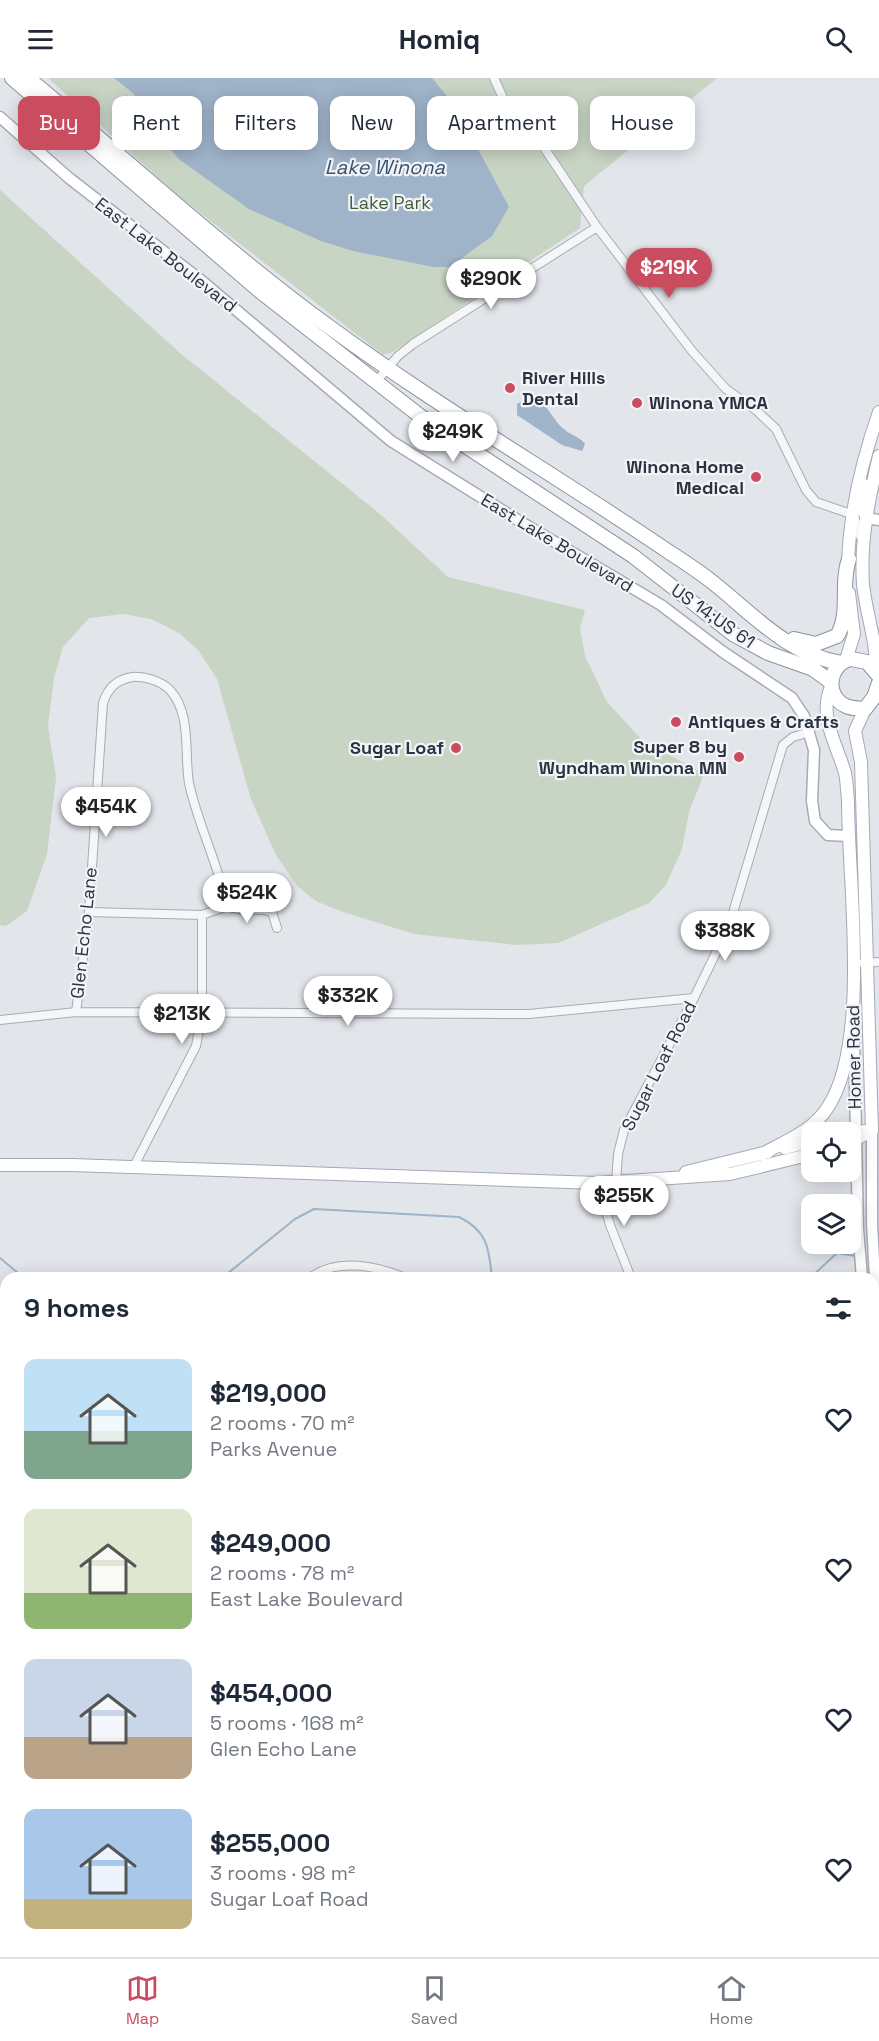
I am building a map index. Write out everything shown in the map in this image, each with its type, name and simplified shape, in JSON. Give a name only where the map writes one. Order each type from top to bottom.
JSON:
[{"type":"highway","name":"US 14;US 61","points":[[12,78],[261,292],[375,383],[464,447],[633,556],[732,634],[768,653],[813,669],[831,685],[835,696],[844,706],[871,708]]},
{"type":"highway","name":"US 14;US 61","points":[[28,78],[238,257],[387,369],[671,553],[710,580],[757,621],[794,646],[844,661],[863,661],[878,676]]},
{"type":"highway","points":[[757,621],[789,637],[810,643],[821,643],[833,638],[844,619],[844,580],[849,559]]},
{"type":"highway","points":[[831,685],[834,672],[844,661]]},
{"type":"highway","points":[[871,708],[878,676]]},
{"type":"main road","points":[[878,676],[877,648],[866,604],[860,516],[868,448],[879,412]]},
{"type":"main road","points":[[844,661],[854,634],[849,559],[879,456]]},
{"type":"main road","name":"Homer Road","points":[[831,685],[827,696],[828,724],[846,775],[853,1020]]},
{"type":"main road","name":"Homer Road","points":[[871,708],[855,731],[861,762],[863,841],[873,963],[872,1131]]},
{"type":"main road","points":[[762,1154],[806,1131],[827,1109],[840,1086],[853,1020]]},
{"type":"main road","points":[[861,1134],[872,1131]]},
{"type":"main road","points":[[650,1181],[801,1144]]},
{"type":"main road","points":[[0,1165],[133,1167],[598,1183],[730,1174],[801,1157]]},
{"type":"street","points":[[494,78],[503,99],[527,122],[597,227],[713,375],[726,389],[757,411],[776,429],[787,448],[798,477],[816,502],[879,520]]},
{"type":"street","name":"East Lake Boulevard","points":[[0,117],[69,178],[203,282],[391,441],[676,615],[723,652],[792,698],[810,732],[814,750],[812,801],[815,821],[828,835],[848,836]]},
{"type":"street","points":[[375,383],[413,344],[597,227]]},
{"type":"street","name":"Glen Echo Lane","points":[[76,1012],[89,912],[103,703],[110,688],[122,680],[133,677],[155,680],[170,690],[178,703],[184,724],[189,782],[200,823],[221,876],[227,906]]},
{"type":"street","name":"Sugar Loaf Road","points":[[616,1182],[618,1154],[624,1131],[729,926],[783,746],[793,737],[810,732]]},
{"type":"street","points":[[89,912],[202,915],[227,906],[242,912],[261,909],[272,912],[278,928]]},
{"type":"street","points":[[133,1167],[196,1046],[202,1014],[202,915]]},
{"type":"street","points":[[852,964],[873,963]]},
{"type":"street","points":[[0,1020],[76,1012],[529,1014],[694,998]]},
{"type":"street","name":"Homer Road","points":[[851,1122],[853,1020]]},
{"type":"street","name":"Homer Road","points":[[872,1131],[872,1224],[875,1272]]},
{"type":"street","name":"Homer Road","points":[[854,1182],[862,1272]]},
{"type":"street","points":[[598,1183],[610,1225],[629,1272]]},
{"type":"street","points":[[326,1272],[359,1265],[392,1272]]},
{"type":"green space","name":"Lake Park","points":[[48,78],[717,78],[695,96],[590,96],[590,150],[628,150],[584,186],[580,228],[391,353],[383,355],[176,194],[127,150],[202,150],[202,96],[112,96],[112,136],[100,125],[100,96],[68,96]]},
{"type":"green space","points":[[0,190],[180,353],[380,514],[448,577],[585,610],[580,628],[585,656],[607,702],[642,740],[704,774],[689,812],[682,849],[666,885],[649,903],[558,943],[516,945],[414,934],[340,911],[316,901],[297,886],[276,855],[251,799],[217,679],[198,650],[179,633],[151,619],[123,614],[89,618],[63,647],[54,678],[48,726],[56,778],[47,854],[27,911],[6,926],[0,925]]},
{"type":"water","name":"Lake Winona","points":[[114,78],[432,78],[447,96],[427,96],[427,150],[479,150],[509,207],[492,236],[450,267],[434,267],[353,251],[321,241],[249,209],[180,160],[171,150],[202,150],[202,96],[135,96]]},
{"type":"water","points":[[524,400],[532,400],[544,405],[560,425],[585,444],[582,451],[562,445],[517,415],[517,404]]},
{"type":"waterway","points":[[229,1272],[295,1219],[314,1209],[459,1217],[469,1222],[481,1235],[488,1250],[491,1272]]},
{"type":"waterway","points":[[816,1272],[837,1253],[856,1256]]},
{"type":"waterway","points":[[0,1258],[17,1272]]},
{"type":"place","name":"River Hills Dental","points":[[510,388]]},
{"type":"place","name":"Winona YMCA","points":[[637,403]]},
{"type":"place","name":"Winona Home Medical","points":[[756,477]]},
{"type":"place","name":"Antiques & Crafts","points":[[676,722]]},
{"type":"place","name":"Sugar Loaf","points":[[456,748]]},
{"type":"place","name":"Super 8 by Wyndham Winona MN","points":[[739,757]]}]
